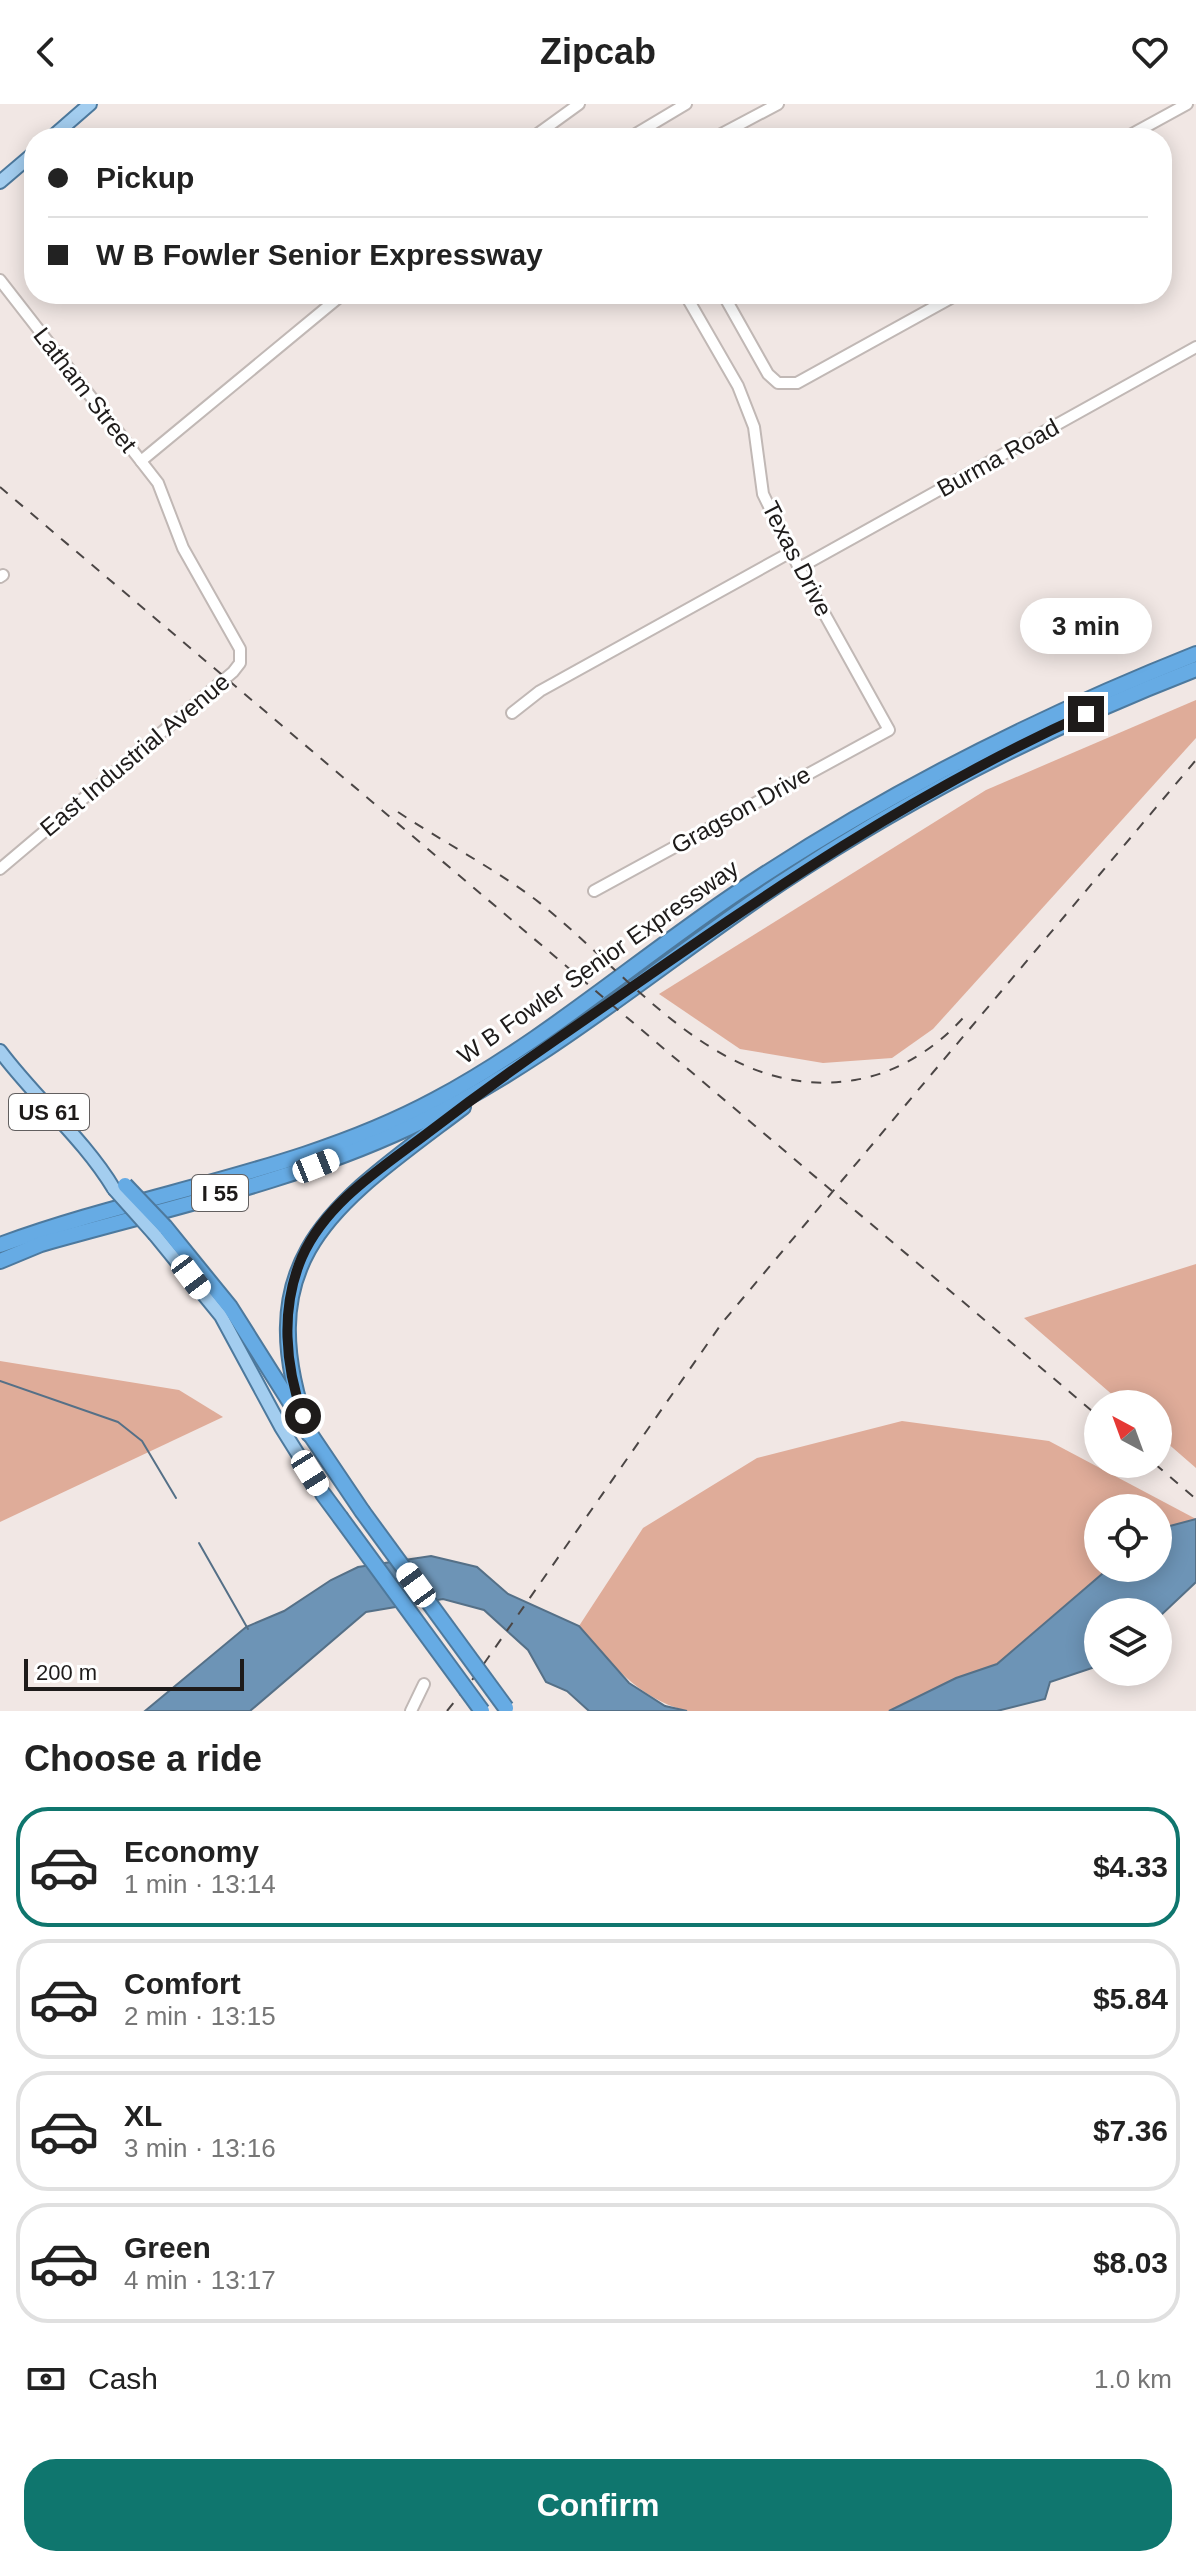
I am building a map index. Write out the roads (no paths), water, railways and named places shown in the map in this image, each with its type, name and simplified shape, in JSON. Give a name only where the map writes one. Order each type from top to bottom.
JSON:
[{"type":"highway","name":"W B Fowler Senior Expressway","points":[[0,1245],[298,1157],[362,1135],[437,1099],[545,1029],[740,890],[851,820],[943,767],[1107,690],[1196,654]]},
{"type":"highway","name":"W B Fowler Senior Expressway","points":[[0,1261],[41,1244],[316,1166],[409,1127],[502,1076],[778,885],[892,813],[1024,743],[1196,669]]},
{"type":"highway","points":[[309,1434],[297,1399],[287,1334],[292,1289],[303,1256],[332,1213],[363,1182],[502,1076]]},
{"type":"highway","name":"US 61","points":[[120,1187],[230,1307],[309,1434],[506,1710]]},
{"type":"highway","name":"US 61","points":[[323,1494],[482,1711]]},
{"type":"main road","points":[[62,128],[90,104]]},
{"type":"main road","points":[[0,182],[24,162]]},
{"type":"main road","name":"US 61","points":[[0,1051],[29,1090],[120,1187]]},
{"type":"main road","name":"US 61","points":[[160,1231],[221,1316],[281,1427],[323,1494]]},
{"type":"street","points":[[546,128],[579,104]]},
{"type":"street","points":[[646,128],[686,104]]},
{"type":"street","points":[[733,128],[778,104]]},
{"type":"street","points":[[1143,128],[1187,104]]},
{"type":"street","name":"Latham Street","points":[[0,280],[141,461]]},
{"type":"street","points":[[141,461],[331,304]]},
{"type":"street","name":"Texas Drive","points":[[691,304],[738,386],[754,427],[763,494],[799,568],[889,730]]},
{"type":"street","points":[[729,304],[768,374],[778,383],[797,383],[940,304]]},
{"type":"street","name":"Burma Road","points":[[799,568],[1196,347]]},
{"type":"street","name":"East Industrial Avenue","points":[[0,869],[211,692],[240,663],[240,649],[233,631],[183,548],[158,483],[141,461]]},
{"type":"street","points":[[512,713],[540,691],[791,552]]},
{"type":"street","name":"Gragson Drive","points":[[594,891],[889,730]]},
{"type":"street","points":[[411,1711],[424,1684]]},
{"type":"water","points":[[1196,1519],[1196,1582],[1172,1605],[1172,1598],[1084,1598],[1084,1671],[1050,1682],[1045,1699],[997,1711],[889,1711],[956,1678],[997,1664],[1093,1582],[1172,1582],[1172,1525]]},
{"type":"water","points":[[431,1556],[477,1567],[508,1594],[579,1626],[629,1683],[665,1706],[687,1711],[589,1711],[567,1691],[546,1682],[528,1650],[484,1610],[443,1599],[366,1612],[250,1711],[145,1711],[246,1627],[284,1611],[331,1580],[358,1567]]},
{"type":"waterway","points":[[0,1381],[118,1422],[142,1441],[176,1498]]},
{"type":"waterway","points":[[199,1543],[248,1629]]},
{"type":"railway","points":[[0,487],[1084,1404]]},
{"type":"railway","points":[[447,1711],[476,1675],[722,1323],[1196,760]]},
{"type":"railway","points":[[398,812],[536,900],[680,1026],[720,1053],[762,1072],[806,1082],[871,1077],[914,1058],[940,1040],[963,1018]]},
{"type":"railway","points":[[1171,1478],[1196,1499]]}]
